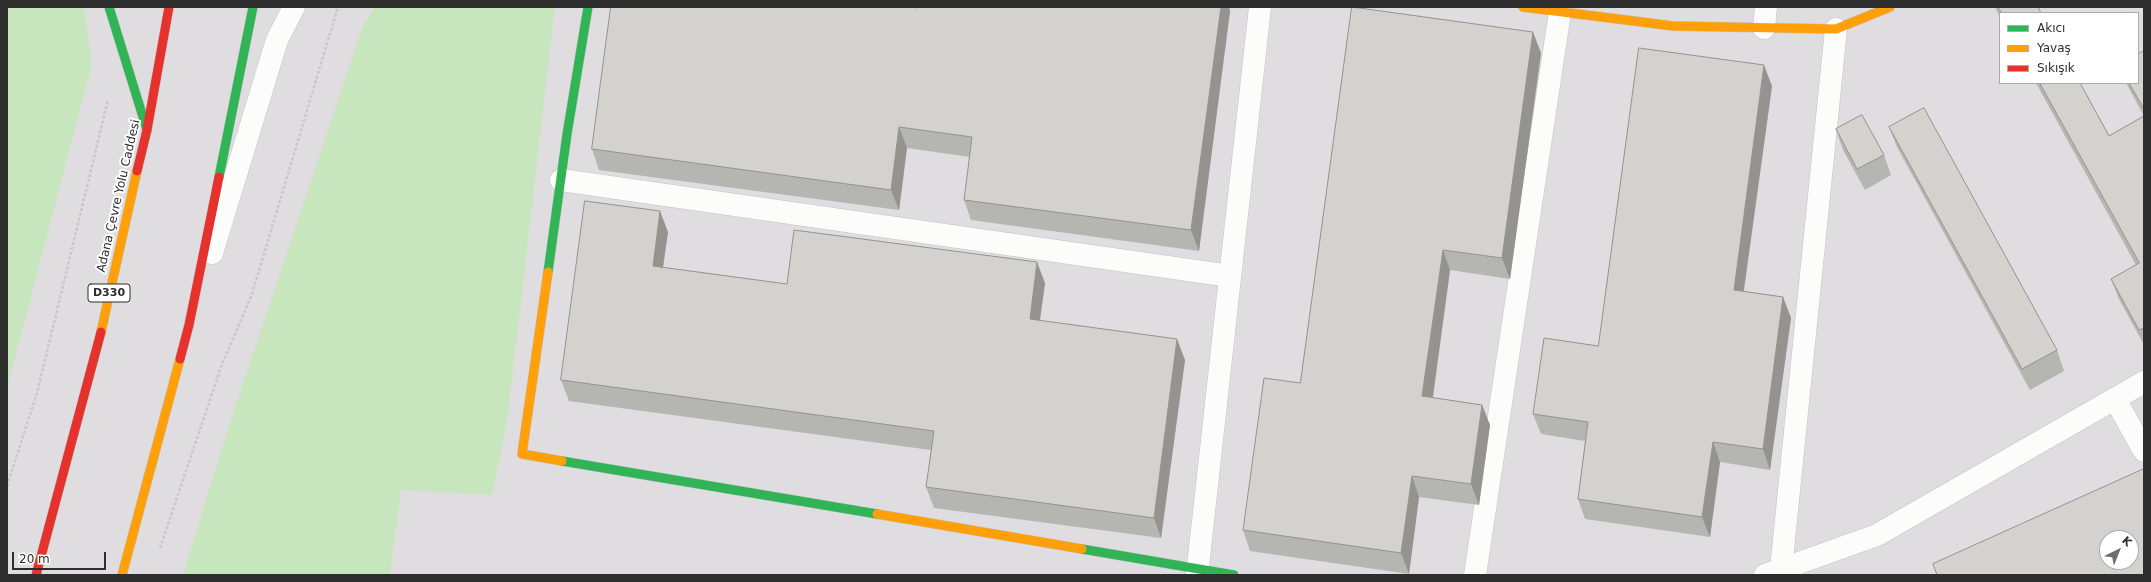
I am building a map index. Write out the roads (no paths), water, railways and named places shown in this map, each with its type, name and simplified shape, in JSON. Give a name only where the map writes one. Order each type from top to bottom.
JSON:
[{"type":"main road","points":[[109,7],[147,130]]},
{"type":"main road","name":"Adana Çevre Yolu Caddesi","points":[[36,575],[94,360],[147,130],[169,7]]},
{"type":"main road","points":[[122,575],[190,325],[253,7]]},
{"type":"main road","points":[[588,7],[561,180],[522,454],[1197,572],[1234,575]]},
{"type":"main road","points":[[1523,7],[1673,26],[1836,29],[1890,7]]},
{"type":"street","points":[[190,325],[277,40],[294,7]]},
{"type":"street","points":[[1197,572],[1260,7]]},
{"type":"street","points":[[1764,28],[1766,7]]},
{"type":"street","points":[[1475,575],[1560,12]]},
{"type":"street","points":[[1836,29],[1773,572],[1877,535],[2144,382]]},
{"type":"street","points":[[561,180],[1230,276]]},
{"type":"street","points":[[2115,399],[2144,451]]}]
